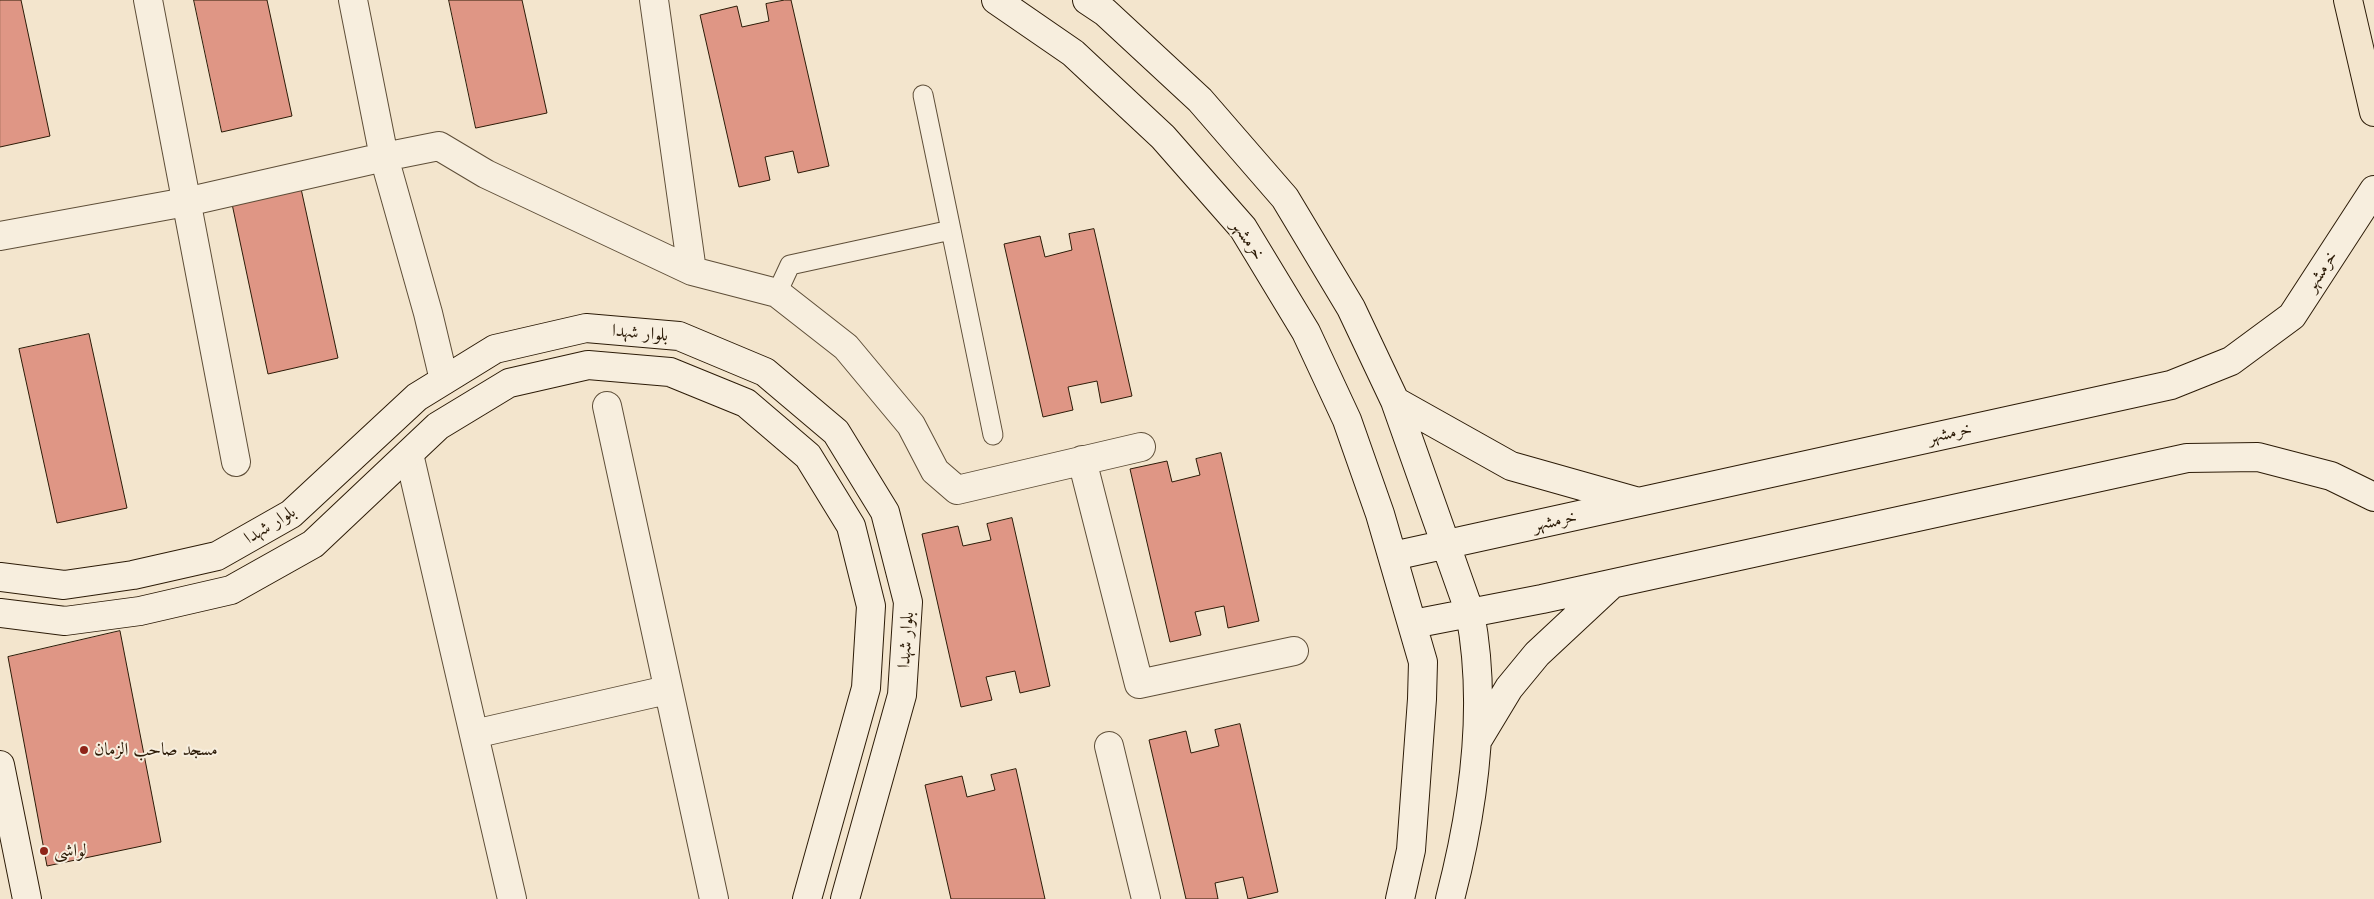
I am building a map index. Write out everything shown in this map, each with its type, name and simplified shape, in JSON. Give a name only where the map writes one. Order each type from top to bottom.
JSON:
[{"type":"main road","points":[[2348,0],[2374,112]]},
{"type":"street","points":[[148,0],[236,462]]},
{"type":"street","points":[[353,0],[384,157],[426,304],[444,380],[460,413]]},
{"type":"street","points":[[654,0],[692,271]]},
{"type":"street","name":"خرمشهر","points":[[996,0],[1073,53],[1164,136],[1243,228],[1306,332],[1347,420],[1393,556],[1423,662],[1411,850],[1400,899]]},
{"type":"street","points":[[1087,0],[1105,12],[1200,100],[1285,198],[1351,308],[1395,401],[1470,613],[1476,647],[1479,682],[1470,811],[1450,899]]},
{"type":"street","points":[[0,236],[186,202],[439,146],[486,174],[692,271],[777,293],[846,347],[911,425],[935,471],[957,490],[1141,447]]},
{"type":"street","name":"خرمشهر","points":[[1393,556],[2171,385],[2231,361],[2292,316],[2374,190]]},
{"type":"street","name":"بلوار شهدا","points":[[0,577],[64,585],[133,576],[217,556],[291,514],[417,397],[495,350],[586,328],[679,336],[765,372],[836,432],[885,512],[908,602],[902,695],[845,899]]},
{"type":"street","name":"بلوار شهدا","points":[[0,613],[65,621],[140,611],[231,590],[313,544],[438,426],[509,384],[588,365],[670,372],[746,403],[808,456],[851,526],[871,606],[866,688],[807,899]]},
{"type":"street","points":[[1395,401],[1511,466],[1639,502]]},
{"type":"street","points":[[607,406],[667,690],[714,899]]},
{"type":"street","points":[[409,454],[512,899]]},
{"type":"street","points":[[1413,624],[1612,584],[2187,458],[2258,457],[2331,476],[2374,497]]},
{"type":"street","points":[[1082,460],[1139,684],[1294,650]]},
{"type":"street","points":[[342,466],[364,496]]},
{"type":"street","points":[[1475,744],[1509,688],[1537,654],[1612,584]]},
{"type":"street","points":[[474,734],[667,690]]},
{"type":"street","points":[[1109,746],[1146,899]]},
{"type":"street","points":[[0,765],[27,899]]},
{"type":"street","points":[[834,808],[869,818]]},
{"type":"lane","points":[[923,95],[992,435]]},
{"type":"lane","points":[[777,293],[790,265],[950,230]]},
{"type":"building","points":[[0,0],[21,0],[50,136],[0,147]]},
{"type":"building","points":[[194,0],[267,0],[292,116],[222,132]]},
{"type":"building","points":[[449,0],[522,0],[547,113],[476,128]]},
{"type":"building","points":[[791,0],[829,166],[798,173],[793,151],[765,157],[770,180],[739,187],[700,15],[737,6],[742,27],[769,21],[766,4]]},
{"type":"building","points":[[300,184],[338,358],[268,374],[231,199]]},
{"type":"building","points":[[1094,229],[1132,396],[1101,403],[1097,381],[1068,387],[1073,410],[1043,417],[1004,244],[1040,236],[1045,257],[1072,250],[1069,234]]},
{"type":"building","points":[[89,334],[127,508],[57,523],[19,349]]},
{"type":"building","points":[[1221,453],[1259,621],[1228,628],[1224,606],[1195,612],[1201,635],[1170,642],[1130,469],[1167,461],[1172,482],[1200,475],[1196,459]]},
{"type":"building","points":[[1012,518],[1050,686],[1020,693],[1015,671],[986,677],[992,700],[961,707],[922,534],[958,526],[963,546],[991,540],[987,524]]},
{"type":"building","name":"مسجد صاحب الزمان","points":[[120,631],[161,842],[47,866],[8,657]]},
{"type":"building","points":[[1240,724],[1278,892],[1248,899],[1243,877],[1215,883],[1218,899],[1186,899],[1149,740],[1186,731],[1191,753],[1219,746],[1215,730]]},
{"type":"building","points":[[1016,769],[1045,899],[951,899],[925,785],[962,776],[967,797],[995,790],[991,775]]},
{"type":"place","name":"مسجد صاحب الزمان","points":[[84,750]]},
{"type":"place","name":"لواشی","points":[[44,851]]}]
